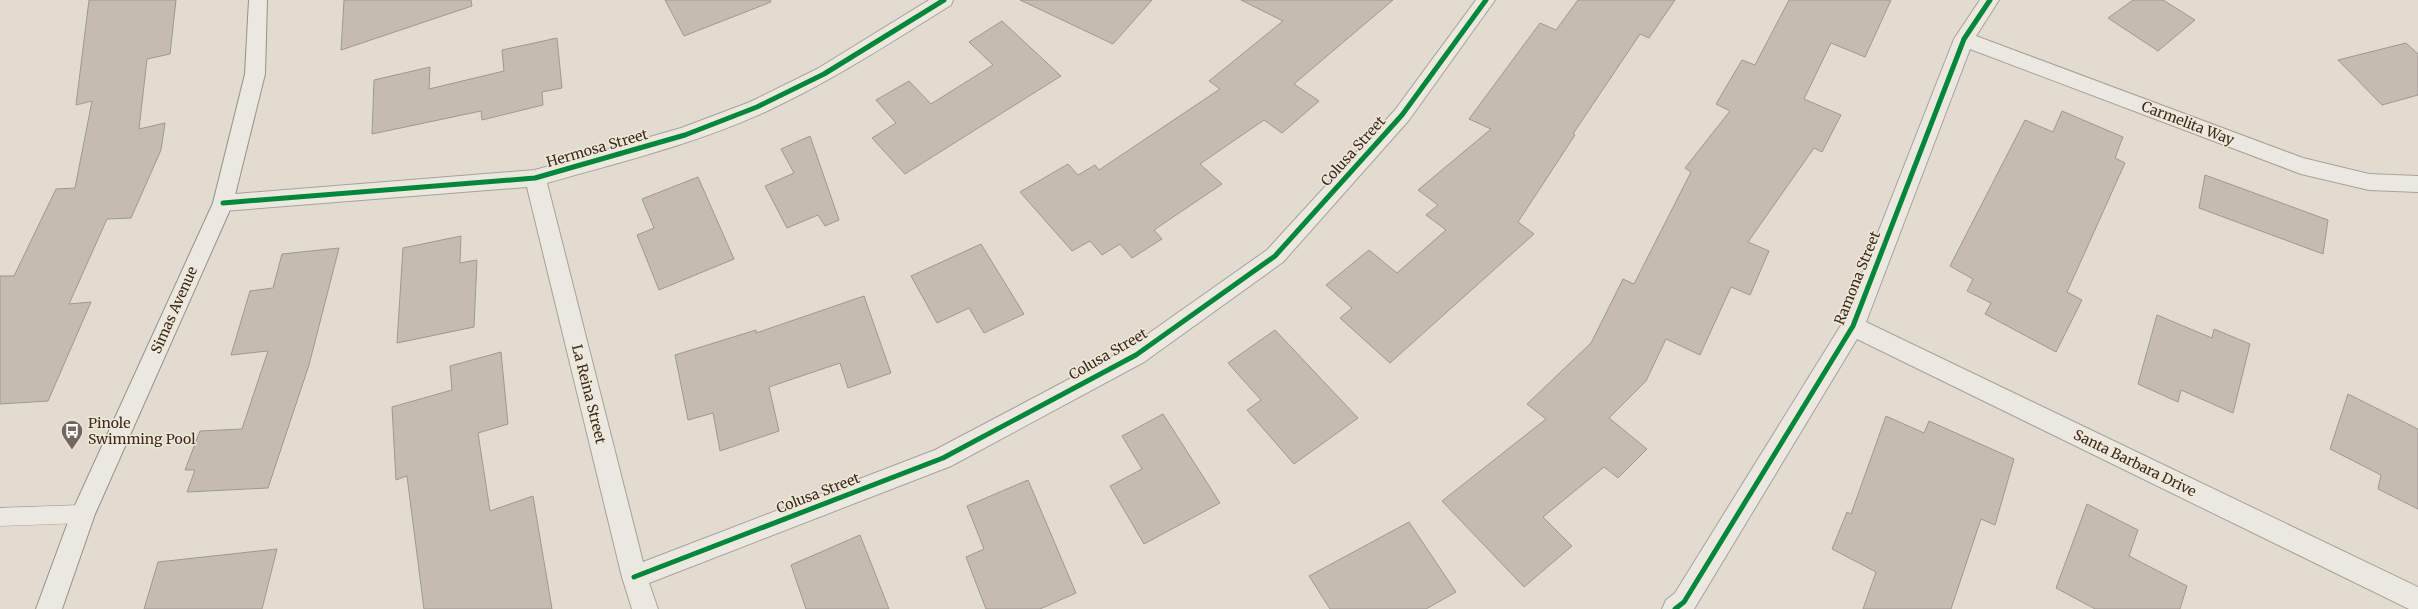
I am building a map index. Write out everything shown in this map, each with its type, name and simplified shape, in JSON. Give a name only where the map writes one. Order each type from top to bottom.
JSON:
[{"type":"street","name":"Simas Avenue","points":[[49,609],[83,514],[223,203],[255,74],[258,0]]},
{"type":"street","name":"Hermosa Street","points":[[223,203],[535,178],[685,135],[757,107],[824,74],[944,0]]},
{"type":"street","name":"Colusa Street","points":[[634,577],[943,458],[1136,355],[1275,256],[1402,115],[1486,0]]},
{"type":"street","name":"Ramona Street","points":[[1675,609],[1688,595],[1853,326],[1964,39],[1990,0]]},
{"type":"street","name":"Carmelita Way","points":[[1964,39],[2301,166],[2369,182],[2418,184]]},
{"type":"street","name":"La Reina Street","points":[[535,178],[634,577],[645,609]]},
{"type":"street","name":"Santa Barbara Drive","points":[[1853,326],[2418,600]]},
{"type":"lane","points":[[0,517],[83,514]]},
{"type":"building","points":[[89,0],[176,0],[170,54],[147,59],[139,129],[165,123],[161,150],[131,218],[107,219],[69,304],[91,302],[48,401],[0,404],[0,276],[14,276],[56,189],[75,188],[92,101],[76,105]]},
{"type":"building","points":[[344,0],[471,0],[472,6],[341,50]]},
{"type":"building","points":[[665,0],[770,0],[771,2],[684,36]]},
{"type":"building","points":[[1020,0],[1152,0],[1113,44]]},
{"type":"building","points":[[1241,0],[1393,0],[1294,84],[1319,101],[1282,133],[1264,120],[1200,164],[1222,184],[1154,230],[1162,239],[1132,258],[1120,244],[1102,255],[1090,241],[1072,251],[1020,192],[1068,164],[1078,175],[1095,165],[1099,170],[1220,89],[1209,81],[1283,21]]},
{"type":"building","points":[[1578,0],[1675,0],[1649,38],[1640,34],[1573,134],[1575,135],[1518,222],[1534,234],[1390,363],[1340,318],[1352,308],[1326,285],[1369,250],[1397,273],[1446,230],[1426,215],[1438,205],[1418,190],[1491,129],[1469,119],[1540,23],[1556,30]]},
{"type":"building","points":[[1789,0],[1891,0],[1865,57],[1831,43],[1804,99],[1841,115],[1822,152],[1814,148],[1748,242],[1769,251],[1750,295],[1731,287],[1700,355],[1666,339],[1646,381],[1609,418],[1647,449],[1618,478],[1604,467],[1543,517],[1572,546],[1524,587],[1442,501],[1546,419],[1527,404],[1591,343],[1623,279],[1634,284],[1691,172],[1685,168],[1730,111],[1716,104],[1742,60],[1755,65]]},
{"type":"building","points":[[2133,0],[2163,0],[2195,20],[2158,51],[2108,18]]},
{"type":"building","points":[[1002,21],[1061,76],[905,174],[872,138],[896,123],[876,100],[909,81],[931,104],[993,65],[969,42]]},
{"type":"building","points":[[557,38],[562,88],[542,92],[543,105],[482,120],[481,111],[372,134],[374,80],[430,67],[429,89],[504,71],[502,50]]},
{"type":"building","points":[[2406,43],[2418,54],[2418,95],[2382,105],[2338,60]]},
{"type":"building","points":[[2062,111],[2123,137],[2115,158],[2125,163],[2067,292],[2082,300],[2056,352],[1985,314],[1991,303],[1967,291],[1973,279],[1950,266],[2025,120],[2053,132]]},
{"type":"building","points":[[810,136],[839,220],[825,226],[818,215],[787,228],[765,186],[794,173],[781,149]]},
{"type":"building","points":[[2205,175],[2328,220],[2323,254],[2199,208]]},
{"type":"building","points":[[698,177],[734,259],[659,290],[637,235],[654,228],[642,199]]},
{"type":"building","points":[[461,236],[460,263],[477,260],[474,327],[397,343],[403,248]]},
{"type":"building","points":[[981,244],[1024,314],[984,333],[969,308],[937,323],[911,276]]},
{"type":"building","points":[[339,248],[309,365],[268,488],[187,492],[195,470],[185,470],[200,431],[242,429],[268,351],[231,355],[250,291],[273,288],[282,254]]},
{"type":"building","points":[[864,296],[891,373],[848,388],[840,363],[769,387],[779,431],[720,451],[713,413],[688,420],[675,355],[756,330],[756,333]]},
{"type":"building","points":[[2157,315],[2212,338],[2214,329],[2250,344],[2233,413],[2181,390],[2178,402],[2138,384]]},
{"type":"building","points":[[1275,330],[1358,418],[1294,464],[1247,410],[1261,400],[1228,363]]},
{"type":"building","points":[[501,352],[508,424],[478,433],[490,511],[533,496],[552,609],[424,609],[407,476],[396,480],[392,407],[452,390],[450,366]]},
{"type":"building","points":[[2348,394],[2418,429],[2418,509],[2378,489],[2381,475],[2330,449]]},
{"type":"building","points":[[1163,414],[1220,503],[1144,544],[1110,486],[1142,469],[1122,436]]},
{"type":"building","points":[[1886,416],[1924,433],[1929,421],[2014,459],[1995,525],[1981,519],[1951,609],[1863,609],[1876,572],[1832,549],[1847,512],[1851,514]]},
{"type":"building","points":[[1028,480],[1076,593],[1040,609],[986,609],[966,557],[984,549],[967,506]]},
{"type":"building","points":[[2087,504],[2138,530],[2129,556],[2187,586],[2180,609],[2095,609],[2056,588]]},
{"type":"building","points":[[1409,522],[1456,592],[1426,609],[1330,609],[1309,576]]},
{"type":"building","points":[[860,535],[889,609],[806,609],[791,565]]},
{"type":"building","points":[[277,549],[262,609],[144,609],[158,562]]},
{"type":"cycle path","points":[[223,203],[535,178],[685,135],[757,107],[824,74],[944,0]]},
{"type":"cycle path","points":[[634,577],[943,458],[1136,355],[1275,256],[1402,115],[1486,0]]},
{"type":"cycle path","points":[[1675,609],[1684,602],[1853,326],[1964,39],[1990,0]]},
{"type":"place","name":"Pinole Swimming Pool","points":[[72,450]]}]
